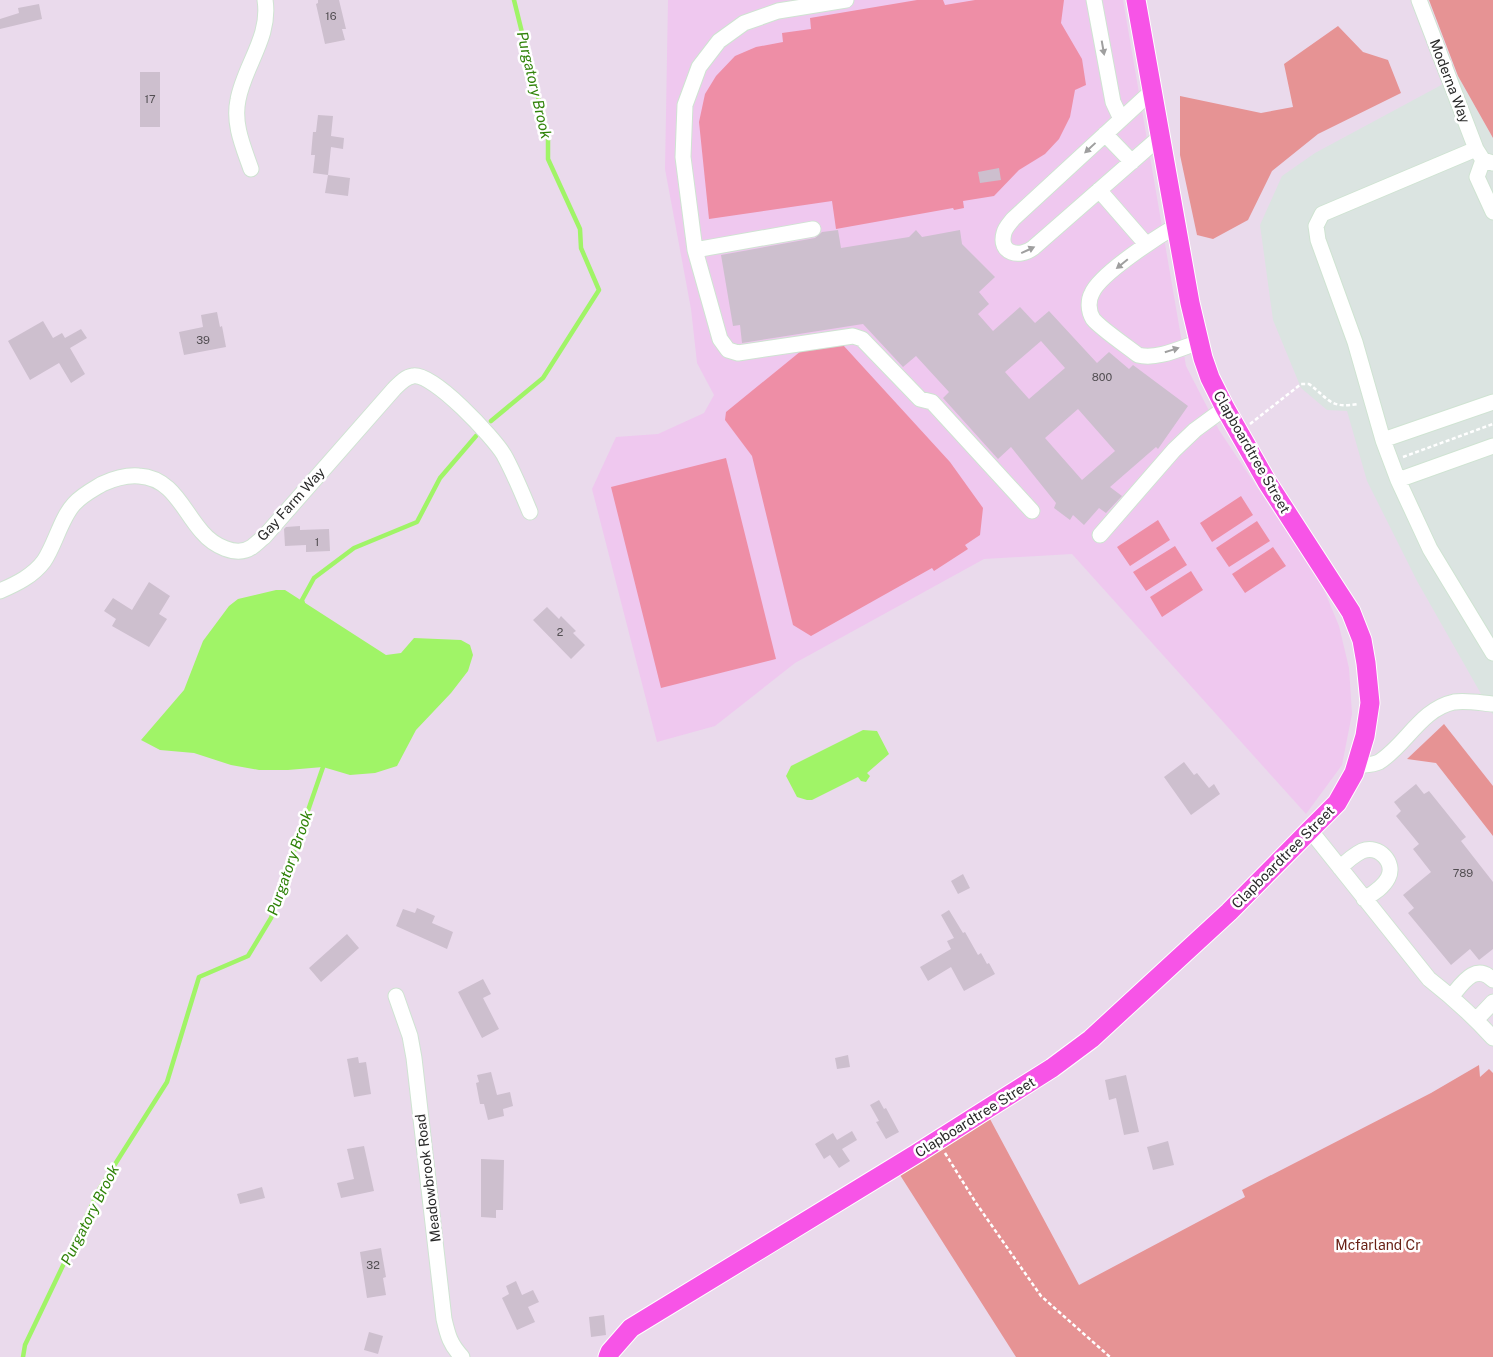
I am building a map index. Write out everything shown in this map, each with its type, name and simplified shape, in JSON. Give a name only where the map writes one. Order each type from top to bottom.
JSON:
[{"type":"main road","name":"Clapboardtree Street","points":[[608,1357],[610,1352],[631,1328],[938,1141],[1052,1068],[1090,1039],[1229,912],[1337,802],[1354,773],[1365,736],[1370,704],[1366,663],[1359,633],[1351,612],[1267,482],[1210,378],[1199,342],[1176,226],[1136,0]]},
{"type":"street","points":[[251,169],[238,132],[236,118],[237,102],[241,87],[262,38],[265,24],[265,0]]},
{"type":"street","points":[[846,0],[778,11],[744,23],[719,41],[699,67],[685,105],[683,158],[696,250],[720,339],[728,350],[738,353],[853,336],[862,339],[920,399],[932,402],[1032,511]]},
{"type":"street","points":[[1094,0],[1112,102],[1121,119]]},
{"type":"street","name":"Moderna Way","points":[[1419,0],[1484,158]]},
{"type":"street","points":[[1152,91],[1013,219],[1004,231],[1003,238],[1007,250],[1017,254],[1029,251],[1160,137]]},
{"type":"street","points":[[1105,134],[1132,162]]},
{"type":"street","points":[[1484,158],[1477,177],[1493,212]]},
{"type":"street","points":[[1484,158],[1322,214],[1316,226],[1318,240],[1355,342],[1390,461],[1430,549],[1493,652]]},
{"type":"street","points":[[1099,190],[1146,244]]},
{"type":"street","points":[[1176,226],[1146,244],[1101,280],[1092,291],[1089,309],[1093,319],[1138,355],[1145,357],[1199,342]]},
{"type":"street","points":[[696,250],[813,229]]},
{"type":"street","name":"Gay Farm Way","points":[[0,591],[24,579],[44,561],[73,505],[88,491],[123,477],[140,476],[156,480],[169,489],[182,502],[202,532],[218,546],[235,552],[251,548],[264,537],[394,389],[403,380],[413,376],[425,378],[436,385],[481,426],[504,455],[530,512]]},
{"type":"street","points":[[1383,440],[1493,402]]},
{"type":"street","points":[[1100,535],[1174,450],[1195,430],[1225,408]]},
{"type":"street","points":[[1398,480],[1493,446]]},
{"type":"street","points":[[1356,766],[1377,763],[1399,746],[1421,721],[1438,708],[1456,702],[1493,704]]},
{"type":"street","points":[[1310,830],[1429,979],[1476,1020],[1493,1038]]},
{"type":"street","points":[[1340,868],[1362,851],[1375,850],[1386,857],[1390,869],[1387,881],[1364,900]]},
{"type":"street","points":[[1451,997],[1468,976],[1486,974],[1493,980]]},
{"type":"street","name":"Meadowbrook Road","points":[[396,996],[410,1036],[414,1058],[444,1319],[452,1347],[462,1357]]},
{"type":"street","points":[[1476,1020],[1493,1002]]},
{"type":"path","points":[[1238,431],[1267,412],[1301,384],[1309,384],[1328,402],[1339,405],[1356,404],[1372,400]]},
{"type":"path","points":[[1390,461],[1493,424]]},
{"type":"path","points":[[938,1141],[976,1203],[1041,1296],[1110,1357]]},
{"type":"shaded area","points":[[668,0],[1123,0],[1186,366],[1219,430],[1322,585],[1339,626],[1349,668],[1352,714],[1342,765],[1306,814],[1072,554],[984,559],[795,663],[715,726],[657,742],[592,489],[616,437],[658,434],[704,413],[714,395],[697,363],[691,309],[665,169]]},
{"type":"shaded area","points":[[917,0],[943,0],[945,5],[975,0],[1064,0],[1061,23],[1082,59],[1086,85],[1075,90],[1070,117],[1059,139],[1045,154],[1019,170],[994,196],[963,201],[964,208],[954,210],[953,208],[836,229],[832,201],[709,219],[699,122],[705,94],[716,76],[735,56],[756,47],[783,42],[782,33],[811,29],[810,18]]},
{"type":"shaded area","points":[[1458,76],[1493,138],[1493,715],[1417,581],[1367,481],[1347,411],[1327,410],[1301,388],[1273,320],[1260,225],[1282,176],[1315,153]]},
{"type":"shaded area","points":[[843,345],[950,462],[983,508],[980,535],[965,545],[968,549],[934,571],[932,568],[811,636],[793,625],[752,456],[725,420],[726,412],[801,351]]},
{"type":"shaded area","points":[[726,458],[776,659],[661,688],[611,487]]},
{"type":"shaded area","points":[[1241,496],[1253,515],[1212,542],[1200,523]]},
{"type":"shaded area","points":[[1158,520],[1170,540],[1130,566],[1117,547]]},
{"type":"shaded area","points":[[1257,521],[1270,541],[1229,567],[1216,548]]},
{"type":"shaded area","points":[[1175,546],[1187,565],[1146,591],[1133,572]]},
{"type":"shaded area","points":[[1273,547],[1286,566],[1245,593],[1232,574]]},
{"type":"shaded area","points":[[1191,571],[1203,590],[1162,617],[1150,597]]},
{"type":"shaded area","points":[[276,590],[285,590],[386,655],[401,653],[414,638],[461,640],[470,645],[473,655],[468,671],[451,693],[416,730],[397,766],[375,773],[350,775],[323,767],[259,770],[231,765],[194,753],[160,750],[141,740],[184,690],[203,641],[229,606],[238,599]]},
{"type":"shaded area","points":[[863,730],[877,731],[889,754],[867,773],[870,776],[866,782],[861,781],[858,777],[812,800],[797,797],[786,776],[791,766]]},
{"type":"green space","points":[[1429,0],[1493,0],[1493,138],[1458,76]]},
{"type":"green space","points":[[1338,26],[1363,52],[1388,60],[1401,93],[1318,134],[1272,171],[1248,220],[1213,239],[1197,235],[1180,155],[1180,96],[1261,113],[1293,107],[1284,64]]},
{"type":"green space","points":[[1444,724],[1493,786],[1493,836],[1436,763],[1407,759]]},
{"type":"green space","name":"Mcfarland Cr","points":[[1479,1065],[1480,1077],[1489,1069],[1493,1073],[1493,1357],[1016,1357],[900,1175],[990,1119],[1079,1285],[1245,1197],[1242,1190],[1431,1093]]},
{"type":"building","points":[[318,0],[339,0],[346,29],[342,29],[345,40],[325,44],[316,4]]},
{"type":"building","points":[[39,4],[42,19],[0,29],[0,19],[19,13],[18,8]]},
{"type":"building","points":[[140,72],[160,72],[160,127],[140,127]]},
{"type":"building","points":[[318,115],[333,116],[331,136],[344,138],[343,149],[331,147],[328,175],[313,173],[315,155],[311,155],[313,132],[316,132]]},
{"type":"building","points":[[999,168],[1001,180],[980,183],[978,172]]},
{"type":"building","points":[[328,175],[350,178],[348,196],[325,193]]},
{"type":"building","points":[[838,230],[841,248],[909,237],[916,230],[922,237],[960,230],[962,244],[995,277],[979,292],[989,304],[978,314],[993,331],[1020,307],[1035,323],[1049,311],[1097,363],[1109,352],[1129,369],[1133,365],[1188,406],[1158,449],[1156,447],[1110,487],[1122,496],[1106,513],[1099,508],[1084,525],[1073,515],[1070,520],[1054,508],[1056,503],[1011,447],[998,459],[943,398],[949,392],[916,356],[903,367],[863,324],[742,343],[740,325],[733,326],[721,255],[815,238],[822,232]],"holes":[[[1041,341],[1065,368],[1029,399],[1005,372]],[[1078,409],[1115,451],[1082,480],[1045,438]]]},
{"type":"building","points":[[217,312],[226,347],[184,355],[179,332],[203,327],[201,315]]},
{"type":"building","points":[[43,321],[53,338],[62,333],[65,338],[81,329],[87,338],[70,348],[85,374],[71,383],[59,363],[30,380],[8,341]]},
{"type":"building","points":[[300,526],[300,530],[329,529],[330,551],[306,552],[306,545],[285,546],[284,529],[286,527]]},
{"type":"building","points":[[149,582],[170,596],[159,614],[167,619],[149,647],[112,626],[116,619],[104,611],[113,598],[132,610]]},
{"type":"building","points":[[547,607],[559,619],[561,616],[576,631],[573,633],[585,645],[571,659],[533,620]]},
{"type":"building","points":[[1184,762],[1194,775],[1197,773],[1209,788],[1214,784],[1220,794],[1191,815],[1164,777]]},
{"type":"building","points":[[1416,784],[1424,794],[1429,791],[1466,837],[1461,841],[1493,882],[1493,949],[1479,960],[1470,949],[1451,965],[1408,913],[1414,908],[1403,895],[1431,872],[1413,849],[1419,844],[1396,816],[1401,811],[1394,802]]},
{"type":"building","points":[[963,874],[970,888],[958,894],[951,881]]},
{"type":"building","points":[[417,908],[435,916],[432,923],[453,932],[447,949],[396,926],[403,909],[415,913]]},
{"type":"building","points":[[949,910],[963,933],[965,932],[978,955],[981,953],[995,974],[964,991],[951,967],[928,981],[920,967],[951,949],[947,941],[954,938],[941,915]]},
{"type":"building","points":[[347,934],[359,948],[321,982],[309,968]]},
{"type":"building","points":[[483,979],[491,994],[483,998],[499,1029],[482,1038],[458,992]]},
{"type":"building","points":[[848,1055],[850,1067],[837,1069],[835,1058]]},
{"type":"building","points":[[358,1057],[359,1063],[366,1062],[371,1094],[354,1097],[347,1059]]},
{"type":"building","points":[[491,1072],[497,1095],[510,1092],[513,1106],[503,1109],[504,1116],[488,1120],[484,1104],[480,1104],[476,1083],[479,1082],[477,1075]]},
{"type":"building","points":[[1126,1075],[1139,1132],[1124,1135],[1116,1098],[1109,1100],[1105,1080]]},
{"type":"building","points":[[879,1100],[884,1109],[886,1108],[899,1132],[886,1139],[876,1122],[879,1121],[870,1105]]},
{"type":"building","points":[[852,1131],[857,1140],[842,1149],[850,1161],[839,1168],[830,1155],[824,1159],[815,1144],[833,1133],[837,1140]]},
{"type":"building","points":[[1168,1141],[1174,1165],[1153,1170],[1147,1147]]},
{"type":"building","points":[[364,1146],[374,1191],[341,1198],[337,1183],[354,1179],[347,1149]]},
{"type":"building","points":[[481,1159],[504,1160],[503,1210],[496,1210],[496,1218],[481,1217]]},
{"type":"building","points":[[262,1187],[265,1198],[240,1204],[237,1194]]},
{"type":"building","points":[[381,1248],[386,1277],[383,1278],[386,1295],[367,1298],[360,1252]]},
{"type":"building","points":[[516,1281],[522,1295],[533,1290],[539,1302],[528,1307],[535,1322],[517,1330],[502,1298],[509,1294],[506,1286]]},
{"type":"building","points":[[604,1315],[606,1335],[591,1337],[589,1317]]},
{"type":"building","points":[[369,1332],[383,1336],[378,1354],[364,1350]]},
{"type":"waterway","name":"Purgatory Brook","points":[[491,421],[543,378],[599,290],[581,248],[580,229],[548,159],[548,138],[514,0]]},
{"type":"waterway","name":"Purgatory Brook","points":[[303,604],[302,600],[314,578],[354,548],[417,522],[440,478],[476,436]]},
{"type":"waterway","name":"Purgatory Brook","points":[[23,1357],[25,1345],[100,1188],[167,1082],[199,977],[248,956],[271,918],[323,763]]}]
